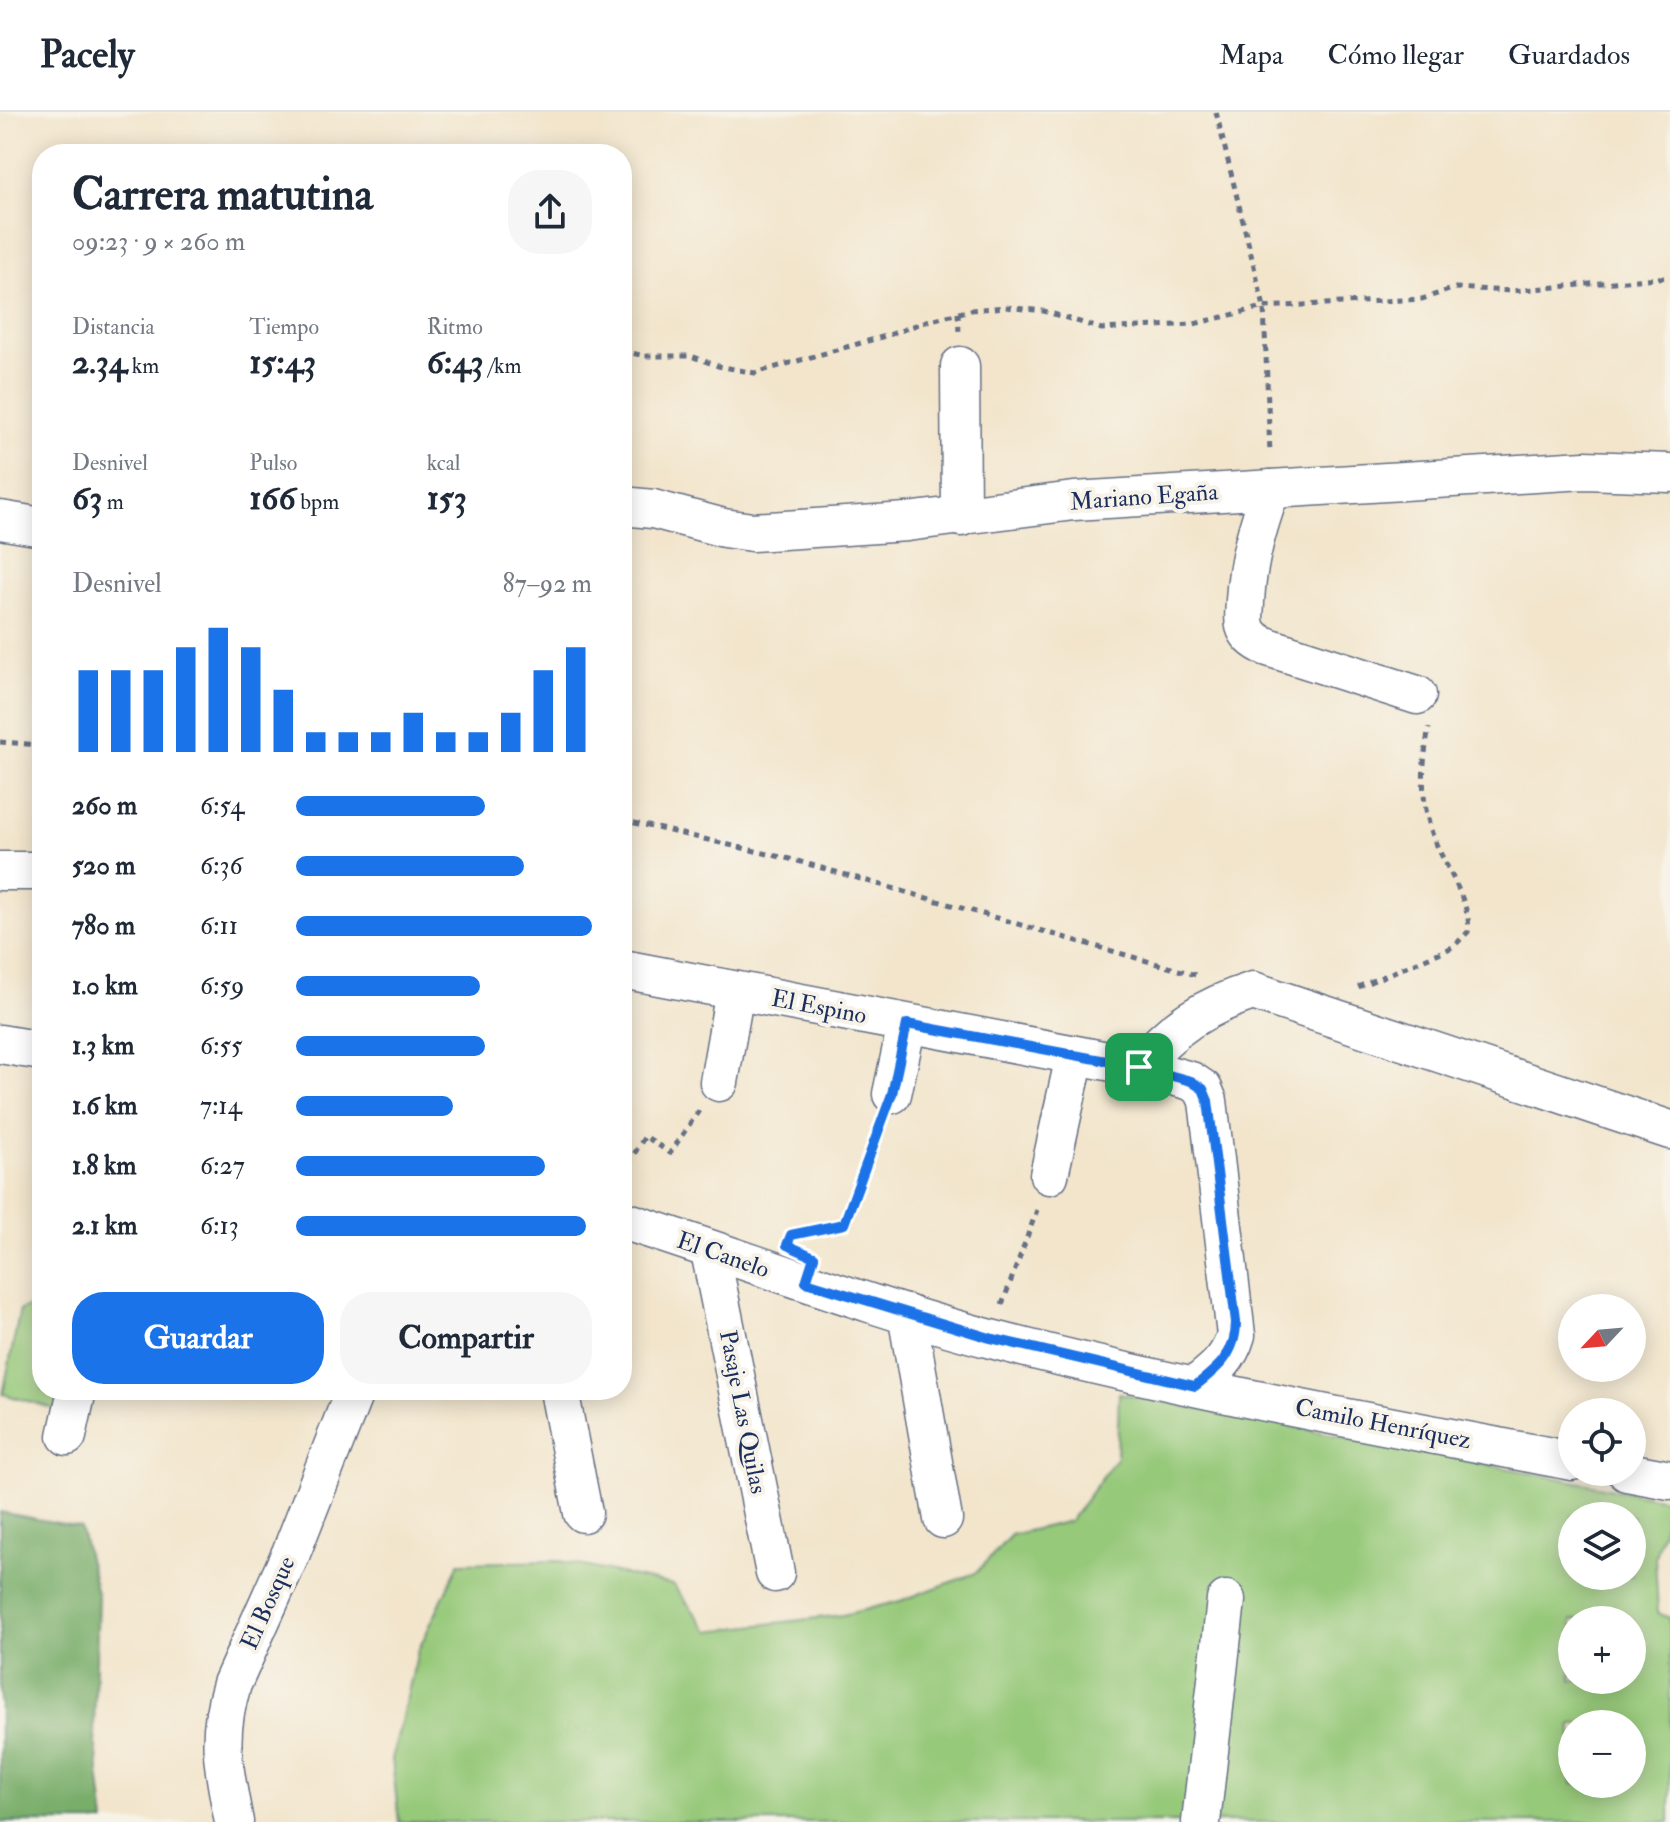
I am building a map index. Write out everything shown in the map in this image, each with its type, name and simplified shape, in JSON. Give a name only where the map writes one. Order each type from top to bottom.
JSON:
[{"type":"street","points":[[960,366],[961,517]]},
{"type":"street","name":"Mariano Egaña","points":[[632,507],[752,532],[961,517],[1074,501],[1585,470],[1670,473]]},
{"type":"street","points":[[1271,489],[1257,528],[1246,580],[1245,628],[1250,636],[1268,647],[1417,695]]},
{"type":"street","points":[[0,520],[32,525]]},
{"type":"street","points":[[0,871],[32,871]]},
{"type":"street","name":"El Espino","points":[[632,971],[1139,1067],[1191,1081],[1203,1089],[1208,1101],[1236,1335],[1232,1349],[1221,1365],[1195,1386]]},
{"type":"street","points":[[719,1082],[735,991]]},
{"type":"street","points":[[1139,1067],[1160,1042],[1178,1027],[1226,1000],[1253,991],[1670,1130]]},
{"type":"street","points":[[892,1094],[907,1024]]},
{"type":"street","points":[[0,1044],[32,1049]]},
{"type":"street","points":[[1049,1175],[1075,1056]]},
{"type":"street","name":"El Canelo","points":[[632,1224],[907,1314],[990,1338],[1195,1386]]},
{"type":"street","name":"Pasaje Las Quilas","points":[[710,1251],[775,1573]]},
{"type":"street","points":[[907,1314],[943,1519]]},
{"type":"street","name":"Camilo Henríquez","points":[[1195,1386],[1558,1458]]},
{"type":"street","points":[[67,1436],[75,1400]]},
{"type":"street","name":"El Bosque","points":[[234,1822],[222,1755],[224,1709],[232,1684],[321,1481],[351,1400]]},
{"type":"street","points":[[561,1400],[583,1513]]},
{"type":"street","points":[[1646,1476],[1670,1480]]},
{"type":"street","points":[[1201,1822],[1226,1600]]},
{"type":"path","points":[[1216,112],[1264,307],[1271,489]]},
{"type":"path","points":[[632,353],[691,356],[718,366],[755,373],[971,310],[1005,307],[1044,311],[1102,329],[1194,324],[1264,307],[1422,299],[1455,288],[1511,291],[1670,277]]},
{"type":"path","points":[[1307,1009],[1453,947],[1468,932],[1468,913],[1432,832],[1424,802],[1421,778],[1430,721],[1428,709],[1417,695]]},
{"type":"path","points":[[0,742],[32,744]]},
{"type":"path","points":[[632,822],[794,860],[1253,991]]},
{"type":"path","points":[[632,1157],[645,1136],[670,1153],[719,1082]]},
{"type":"path","points":[[787,1245],[791,1235],[844,1224],[892,1094]]},
{"type":"path","points":[[990,1338],[1049,1175]]},
{"type":"green space","points":[[32,1306],[32,1400],[61,1400],[59,1410],[3,1394],[20,1310]]},
{"type":"green space","points":[[1119,1393],[1558,1478],[1558,1486],[1598,1486],[1670,1500],[1655,1557],[1658,1613],[1670,1618],[1670,1822],[399,1822],[392,1759],[418,1651],[459,1563],[560,1561],[673,1585],[709,1631],[843,1615],[900,1601],[976,1573],[1011,1535],[1070,1521],[1117,1457]]},
{"type":"green space","points":[[0,1512],[80,1527],[98,1597],[94,1728],[105,1822],[0,1822]]},
{"type":"route","points":[[907,1024],[1139,1067],[1191,1081],[1203,1089],[1208,1101],[1236,1335],[1232,1349],[1221,1365],[1195,1386],[990,1338],[806,1282],[814,1257],[787,1245],[791,1235],[844,1224],[892,1094],[907,1024]]}]
